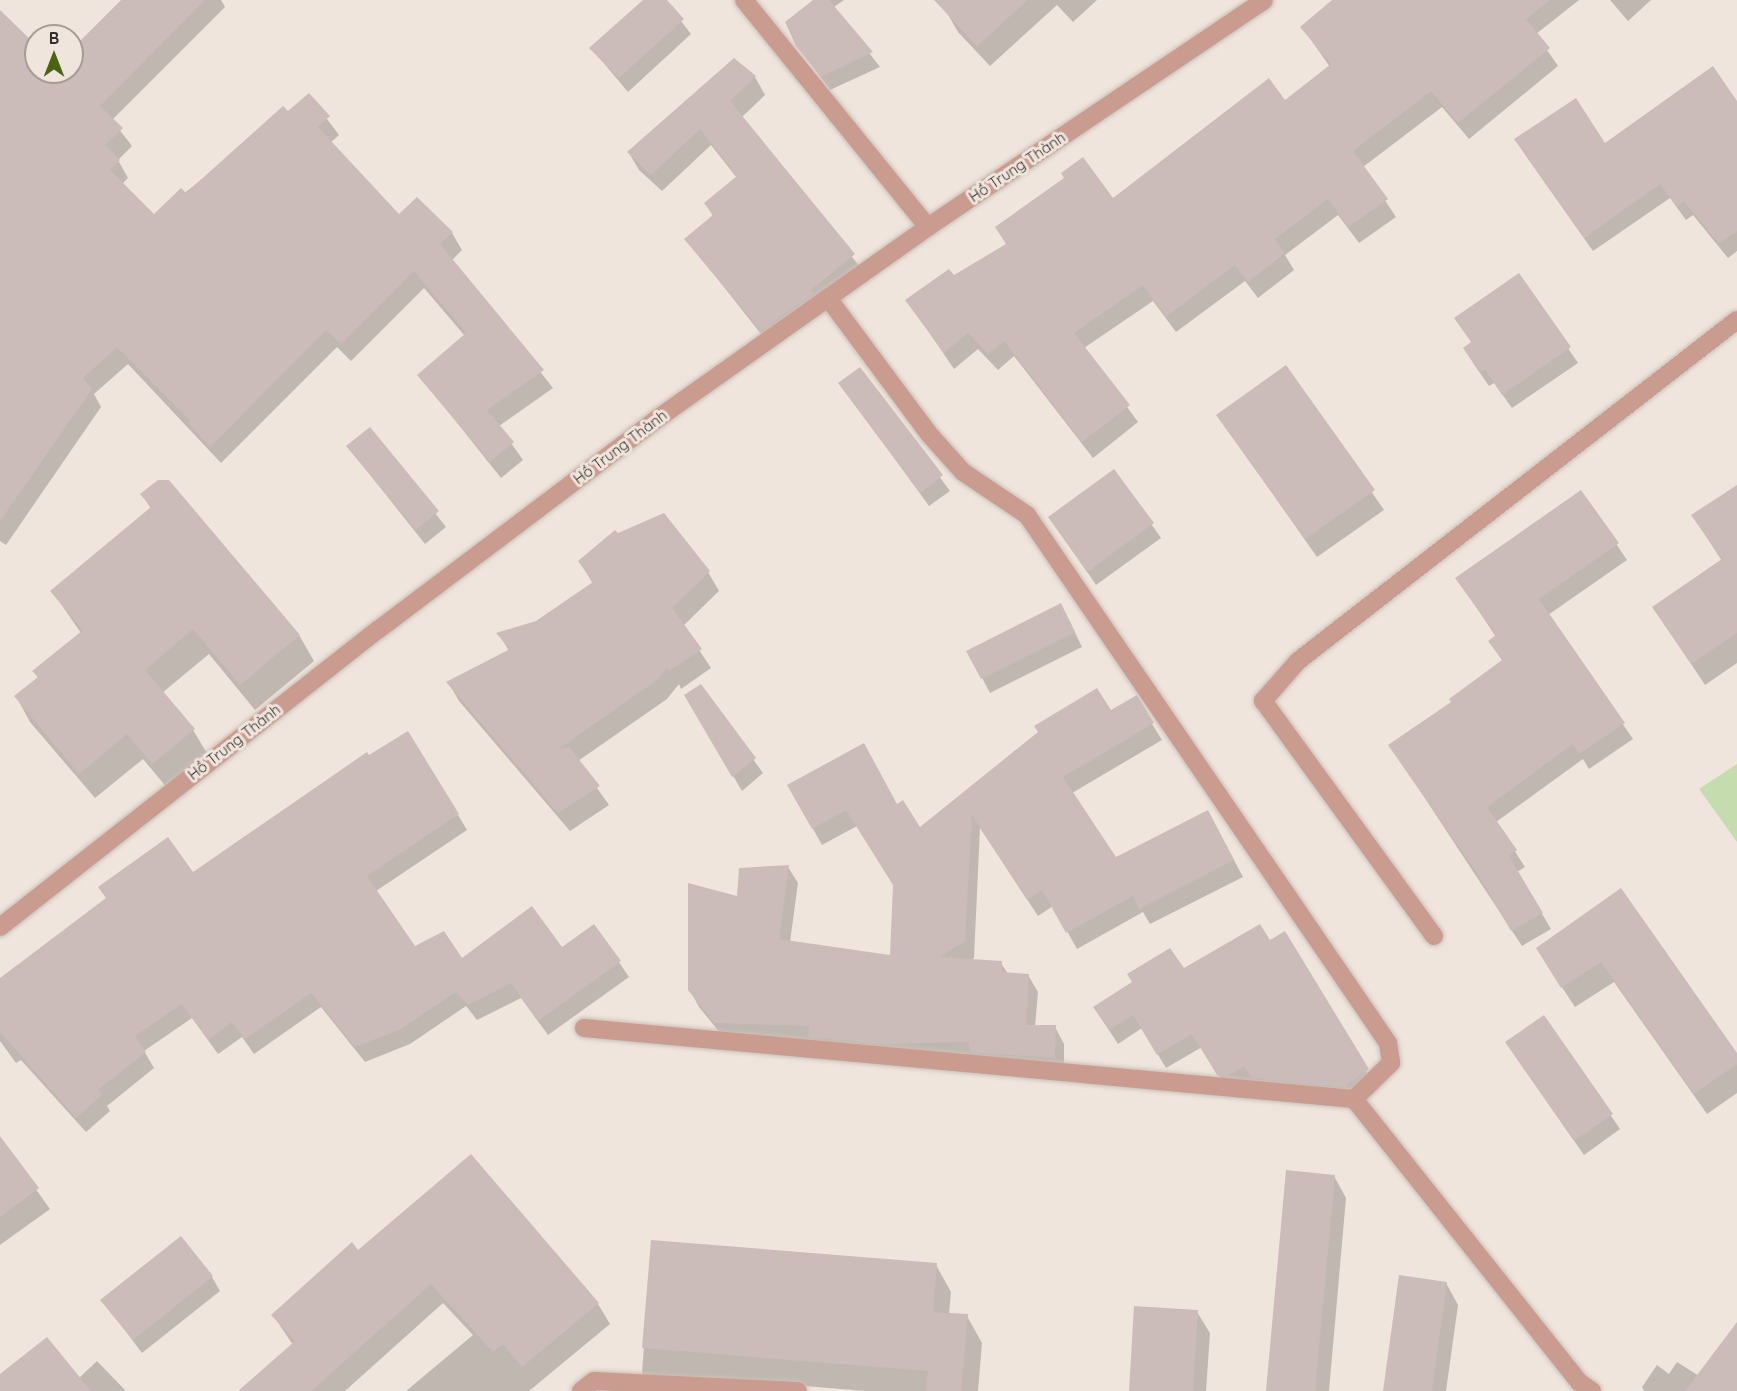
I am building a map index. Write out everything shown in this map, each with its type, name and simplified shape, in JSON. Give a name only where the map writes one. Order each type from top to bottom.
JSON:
[{"type":"street","points":[[744,0],[928,227]]},
{"type":"street","name":"Hồ Trung Thành","points":[[0,927],[378,630],[657,419],[928,227],[1264,0]]},
{"type":"street","points":[[828,298],[929,434],[963,472],[1027,515],[1388,1043],[1391,1063],[1354,1099]]},
{"type":"street","points":[[1434,936],[1263,701],[1298,661],[1737,320]]},
{"type":"street","points":[[584,1028],[1354,1099],[1579,1382],[1592,1391]]},
{"type":"street","points":[[582,1391],[594,1381],[798,1391]]},
{"type":"green space","points":[[1737,764],[1737,842],[1699,789]]},
{"type":"building","points":[[121,0],[205,0],[100,106],[123,128],[105,145],[120,160],[110,170],[154,214],[181,188],[186,193],[283,106],[288,111],[309,93],[330,116],[318,127],[399,214],[417,197],[453,232],[440,244],[544,370],[487,410],[514,442],[490,462],[417,375],[466,333],[414,271],[341,344],[326,330],[210,447],[188,423],[191,421],[117,347],[83,378],[92,389],[0,521],[0,10],[24,33],[24,84],[84,84],[84,37]]},
{"type":"building","points":[[643,0],[667,0],[684,19],[619,78],[589,48]]},
{"type":"building","points":[[813,0],[829,0],[873,52],[821,77],[796,46],[785,22]]},
{"type":"building","points":[[934,0],[1028,0],[977,46]]},
{"type":"building","points":[[1332,0],[1550,0],[1526,19],[1550,48],[1458,123],[1431,91],[1353,151],[1388,199],[1348,227],[1328,199],[1275,239],[1285,253],[1248,282],[1235,265],[1166,317],[1143,285],[1074,333],[1130,405],[1082,442],[1004,341],[988,354],[968,333],[944,353],[905,300],[949,269],[954,275],[1006,244],[995,227],[1064,178],[1061,173],[1083,157],[1113,198],[1269,78],[1285,100],[1331,64],[1300,27]]},
{"type":"building","points":[[734,58],[756,76],[730,101],[855,254],[811,290],[814,293],[761,331],[684,239],[713,215],[704,203],[737,176],[700,129],[651,175],[627,152]]},
{"type":"building","points":[[1713,66],[1737,101],[1737,231],[1719,244],[1684,201],[1677,207],[1660,184],[1584,238],[1514,139],[1576,98],[1605,143]]},
{"type":"building","points":[[1519,273],[1571,347],[1502,395],[1485,369],[1480,373],[1463,348],[1471,342],[1454,318]]},
{"type":"building","points":[[1286,365],[1375,490],[1305,539],[1216,415]]},
{"type":"building","points":[[860,367],[943,475],[920,493],[838,383]]},
{"type":"building","points":[[370,427],[439,511],[416,530],[346,446]]},
{"type":"building","points":[[1114,469],[1154,523],[1087,572],[1048,517]]},
{"type":"building","points":[[158,480],[169,480],[300,635],[240,685],[193,629],[145,670],[195,729],[152,764],[127,734],[79,774],[14,696],[38,677],[32,671],[83,630],[50,591],[151,507],[140,494]]},
{"type":"building","points":[[1737,485],[1737,633],[1691,664],[1652,607],[1722,559],[1691,515]]},
{"type":"building","points":[[1581,490],[1619,543],[1539,599],[1625,723],[1579,754],[1573,744],[1487,807],[1517,850],[1509,856],[1543,913],[1511,931],[1479,876],[1388,745],[1451,702],[1449,699],[1502,660],[1488,641],[1496,635],[1455,578]]},
{"type":"building","points":[[664,513],[710,571],[672,608],[702,649],[669,671],[667,667],[657,680],[557,750],[569,747],[600,786],[558,813],[446,682],[510,649],[496,633],[536,621],[593,582],[578,561],[615,530],[618,533]]},
{"type":"building","points":[[1061,603],[1075,632],[981,679],[966,651]]},
{"type":"building","points":[[701,684],[756,758],[732,777],[684,695]]},
{"type":"building","points":[[1097,688],[1111,710],[1137,695],[1154,723],[1063,777],[1116,857],[1208,810],[1234,860],[1139,909],[1133,896],[1066,933],[1042,890],[1027,900],[972,815],[965,941],[940,957],[1002,961],[1002,972],[1029,974],[1026,1025],[1056,1025],[1055,1058],[969,1052],[969,1042],[885,1044],[808,1037],[809,1026],[714,1023],[688,990],[688,883],[737,896],[739,868],[789,865],[779,939],[890,955],[893,885],[846,810],[812,829],[787,785],[864,743],[897,804],[903,800],[920,827],[1038,732],[1034,726]]},
{"type":"building","points":[[408,731],[459,814],[367,876],[415,946],[444,931],[462,958],[532,906],[562,947],[594,924],[621,961],[538,1021],[511,983],[468,1005],[456,992],[401,1029],[355,1047],[311,993],[245,1039],[232,1022],[208,1040],[182,1004],[135,1036],[146,1052],[98,1090],[102,1095],[76,1118],[0,1032],[0,978],[106,898],[98,887],[168,837],[193,872],[367,752],[369,755]]},
{"type":"building","points":[[1621,888],[1737,1053],[1737,1064],[1694,1094],[1601,962],[1561,988],[1536,948]]},
{"type":"building","points":[[1260,924],[1270,940],[1285,931],[1369,1069],[1345,1087],[1252,1078],[1244,1066],[1227,1076],[1217,1075],[1192,1034],[1157,1055],[1133,1015],[1109,1030],[1093,1007],[1132,982],[1127,974],[1170,948],[1184,968]]},
{"type":"building","points":[[1544,1015],[1613,1114],[1574,1141],[1505,1042]]},
{"type":"building","points":[[0,1136],[39,1188],[0,1217]]},
{"type":"building","points":[[471,1154],[599,1303],[522,1367],[503,1344],[493,1352],[431,1284],[311,1391],[238,1391],[295,1341],[271,1315],[352,1242],[358,1250]]},
{"type":"building","points":[[1286,1170],[1335,1175],[1315,1391],[1266,1391]]},
{"type":"building","points":[[181,1236],[213,1276],[133,1340],[100,1300]]},
{"type":"building","points":[[651,1240],[937,1263],[933,1312],[968,1314],[961,1391],[926,1391],[928,1371],[642,1348]]},
{"type":"building","points":[[1399,1275],[1447,1282],[1432,1391],[1383,1391]]},
{"type":"building","points":[[1134,1306],[1198,1310],[1193,1391],[1129,1391]]},
{"type":"building","points":[[1737,1322],[1737,1391],[1685,1391]]},
{"type":"building","points":[[47,1337],[91,1391],[0,1391],[0,1374]]}]
